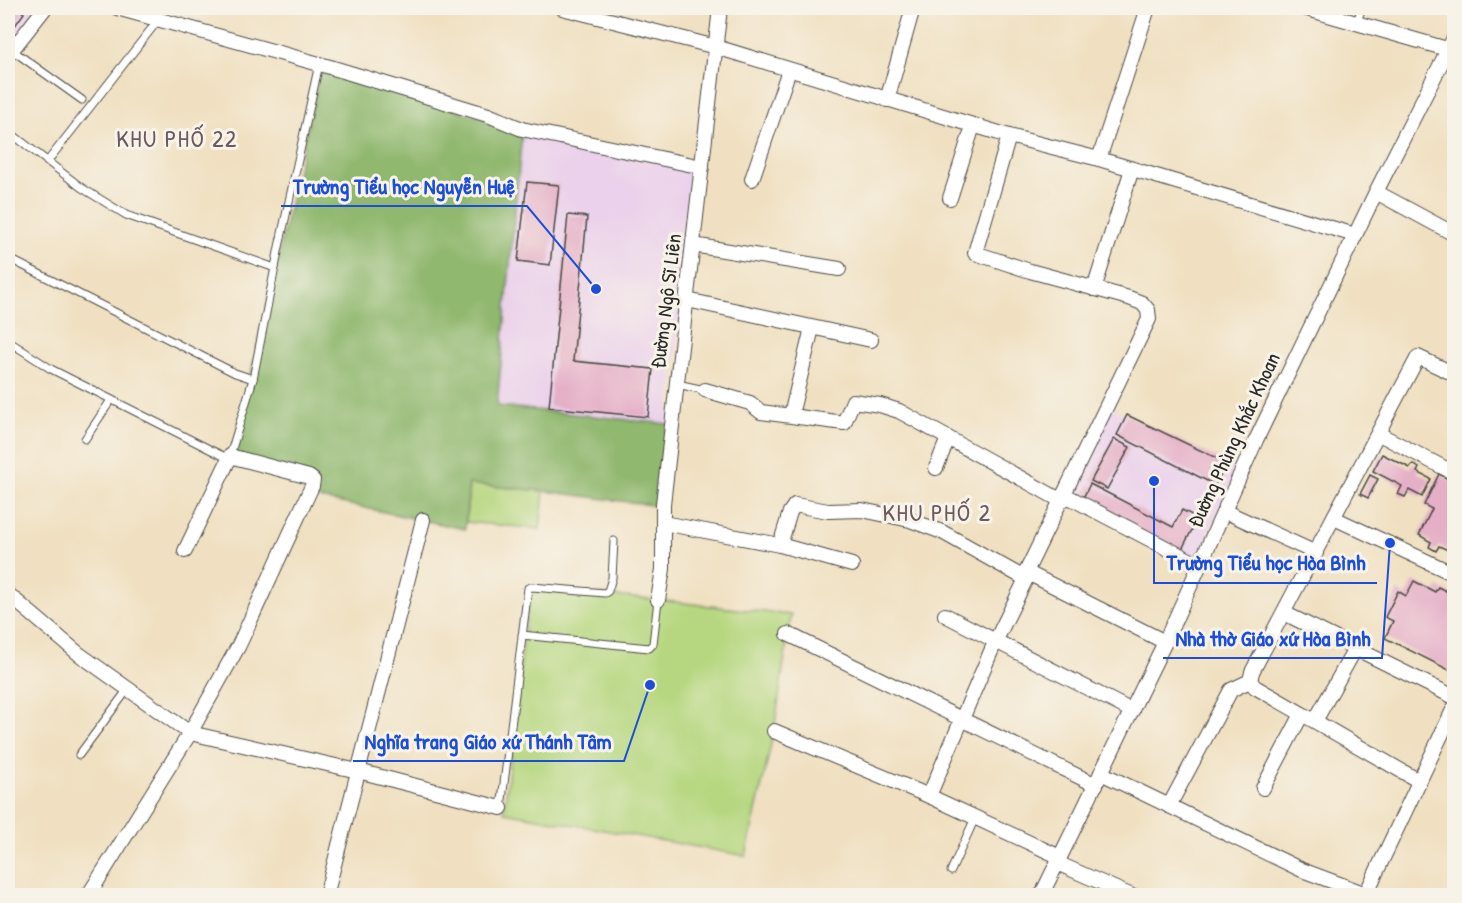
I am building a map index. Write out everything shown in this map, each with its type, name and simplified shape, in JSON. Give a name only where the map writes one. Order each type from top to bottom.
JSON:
[{"type":"street","points":[[10,52],[45,8]]},
{"type":"street","points":[[125,8],[159,20],[319,64],[488,115],[522,129],[702,167]]},
{"type":"street","points":[[562,8],[716,47],[973,126],[1099,159],[1355,235]]},
{"type":"street","name":"Đường Ngô Sĩ Liên","points":[[658,600],[663,569],[663,504],[720,8]]},
{"type":"street","points":[[887,100],[913,8]]},
{"type":"street","points":[[1099,159],[1148,8]]},
{"type":"street","points":[[1304,8],[1453,46]]},
{"type":"street","name":"Đường Phùng Khắc Khoan","points":[[1041,896],[1165,642],[1256,440],[1355,235],[1453,46]]},
{"type":"street","points":[[752,179],[789,70]]},
{"type":"street","points":[[950,198],[973,126]]},
{"type":"street","points":[[929,796],[995,642],[1149,319],[1148,310],[1142,303],[975,253],[1009,136]]},
{"type":"street","points":[[1094,289],[1132,169]]},
{"type":"street","points":[[1376,192],[1455,234]]},
{"type":"street","points":[[693,245],[839,269]]},
{"type":"street","points":[[687,300],[871,340]]},
{"type":"street","points":[[792,415],[812,328]]},
{"type":"street","points":[[1169,806],[1231,690],[1250,681],[1418,357],[1455,374]]},
{"type":"street","points":[[705,390],[750,403],[761,412],[844,423],[853,401],[880,405],[899,411],[1063,498],[1199,565]]},
{"type":"street","points":[[1378,434],[1455,472]]},
{"type":"street","points":[[936,468],[948,438]]},
{"type":"street","points":[[88,896],[190,733],[239,645],[313,480],[309,477],[229,457],[185,551]]},
{"type":"street","points":[[780,545],[790,513],[795,505],[828,511],[862,510],[910,520],[942,532],[1165,642]]},
{"type":"street","points":[[1224,511],[1316,553]]},
{"type":"street","points":[[1334,518],[1455,574]]},
{"type":"street","points":[[326,896],[423,520]]},
{"type":"street","points":[[663,523],[780,545],[852,565]]},
{"type":"street","points":[[8,594],[79,654],[190,733],[358,771],[501,808]]},
{"type":"street","points":[[1284,613],[1455,697]]},
{"type":"street","points":[[945,615],[1132,711]]},
{"type":"street","points":[[788,634],[962,718],[1099,779],[1169,806],[1302,870],[1366,895],[1419,781],[1450,730],[1455,708]]},
{"type":"street","points":[[1315,721],[1355,649]]},
{"type":"street","points":[[1250,681],[1255,687],[1419,781]]},
{"type":"street","points":[[1263,788],[1302,714]]},
{"type":"street","points":[[774,731],[929,796],[1132,896]]},
{"type":"lane","points":[[1357,21],[1362,8]]},
{"type":"lane","points":[[47,162],[159,20]]},
{"type":"lane","points":[[10,52],[82,100]]},
{"type":"lane","points":[[8,341],[51,369],[229,457],[253,379],[319,64]]},
{"type":"lane","points":[[8,131],[82,188],[126,215],[275,268]]},
{"type":"lane","points":[[8,258],[235,373],[253,379]]},
{"type":"lane","points":[[677,384],[705,390]]},
{"type":"lane","points":[[85,439],[111,400]]},
{"type":"lane","points":[[501,808],[528,588],[532,586],[605,593],[608,591],[612,578],[614,541]]},
{"type":"lane","points":[[522,635],[649,648],[652,644],[658,600]]},
{"type":"lane","points":[[79,755],[128,689]]},
{"type":"lane","points":[[951,871],[975,818]]},
{"type":"shaded area","points":[[8,8],[39,8],[8,48]]},
{"type":"shaded area","points":[[522,134],[697,171],[668,424],[497,407]]},
{"type":"shaded area","points":[[1112,408],[1238,469],[1197,559],[1070,494]]},
{"type":"green space","points":[[321,69],[486,119],[522,134],[497,406],[668,424],[658,506],[469,484],[465,529],[312,497],[316,487],[233,452]]},
{"type":"green space","points":[[469,484],[544,491],[540,529],[466,522]]},
{"type":"green space","points":[[533,589],[791,615],[774,731],[746,856],[504,812],[529,593]]},
{"type":"building","points":[[8,8],[17,8],[24,13],[12,30],[8,27]]},
{"type":"building","points":[[527,182],[559,185],[550,265],[518,261]]},
{"type":"building","points":[[568,215],[587,217],[573,361],[653,369],[648,417],[549,407]]},
{"type":"building","points":[[1127,415],[1227,463],[1215,485],[1117,435]]},
{"type":"building","points":[[1114,439],[1130,447],[1107,489],[1091,481]]},
{"type":"building","points":[[1382,454],[1410,468],[1413,464],[1419,468],[1417,472],[1431,479],[1422,497],[1409,490],[1405,497],[1398,494],[1402,486],[1373,471]]},
{"type":"building","points":[[1439,474],[1454,482],[1454,537],[1448,550],[1439,546],[1436,551],[1429,547],[1431,542],[1419,535],[1432,509],[1424,505]]},
{"type":"building","points":[[1370,475],[1378,479],[1368,498],[1360,494]]},
{"type":"building","points":[[1090,484],[1173,527],[1182,510],[1198,518],[1181,551],[1082,500]]},
{"type":"building","points":[[1414,581],[1435,592],[1438,587],[1454,595],[1453,672],[1385,638],[1393,621],[1385,617],[1398,591],[1406,596]]},
{"type":"place","name":"Trường Tiểu học Nguyễn Huệ","points":[[596,289]]},
{"type":"place","name":"Trường Tiểu học Hòa Bình","points":[[1154,481]]},
{"type":"place","name":"Nhà thờ Giáo xứ Hòa Bình","points":[[1390,543]]},
{"type":"place","name":"Nghĩa trang Giáo xứ Thánh Tâm","points":[[650,685]]},
{"type":"district","name":"KHU PHỐ 22","points":[[177,139]]},
{"type":"district","name":"KHU PHỐ 2","points":[[937,513]]}]
